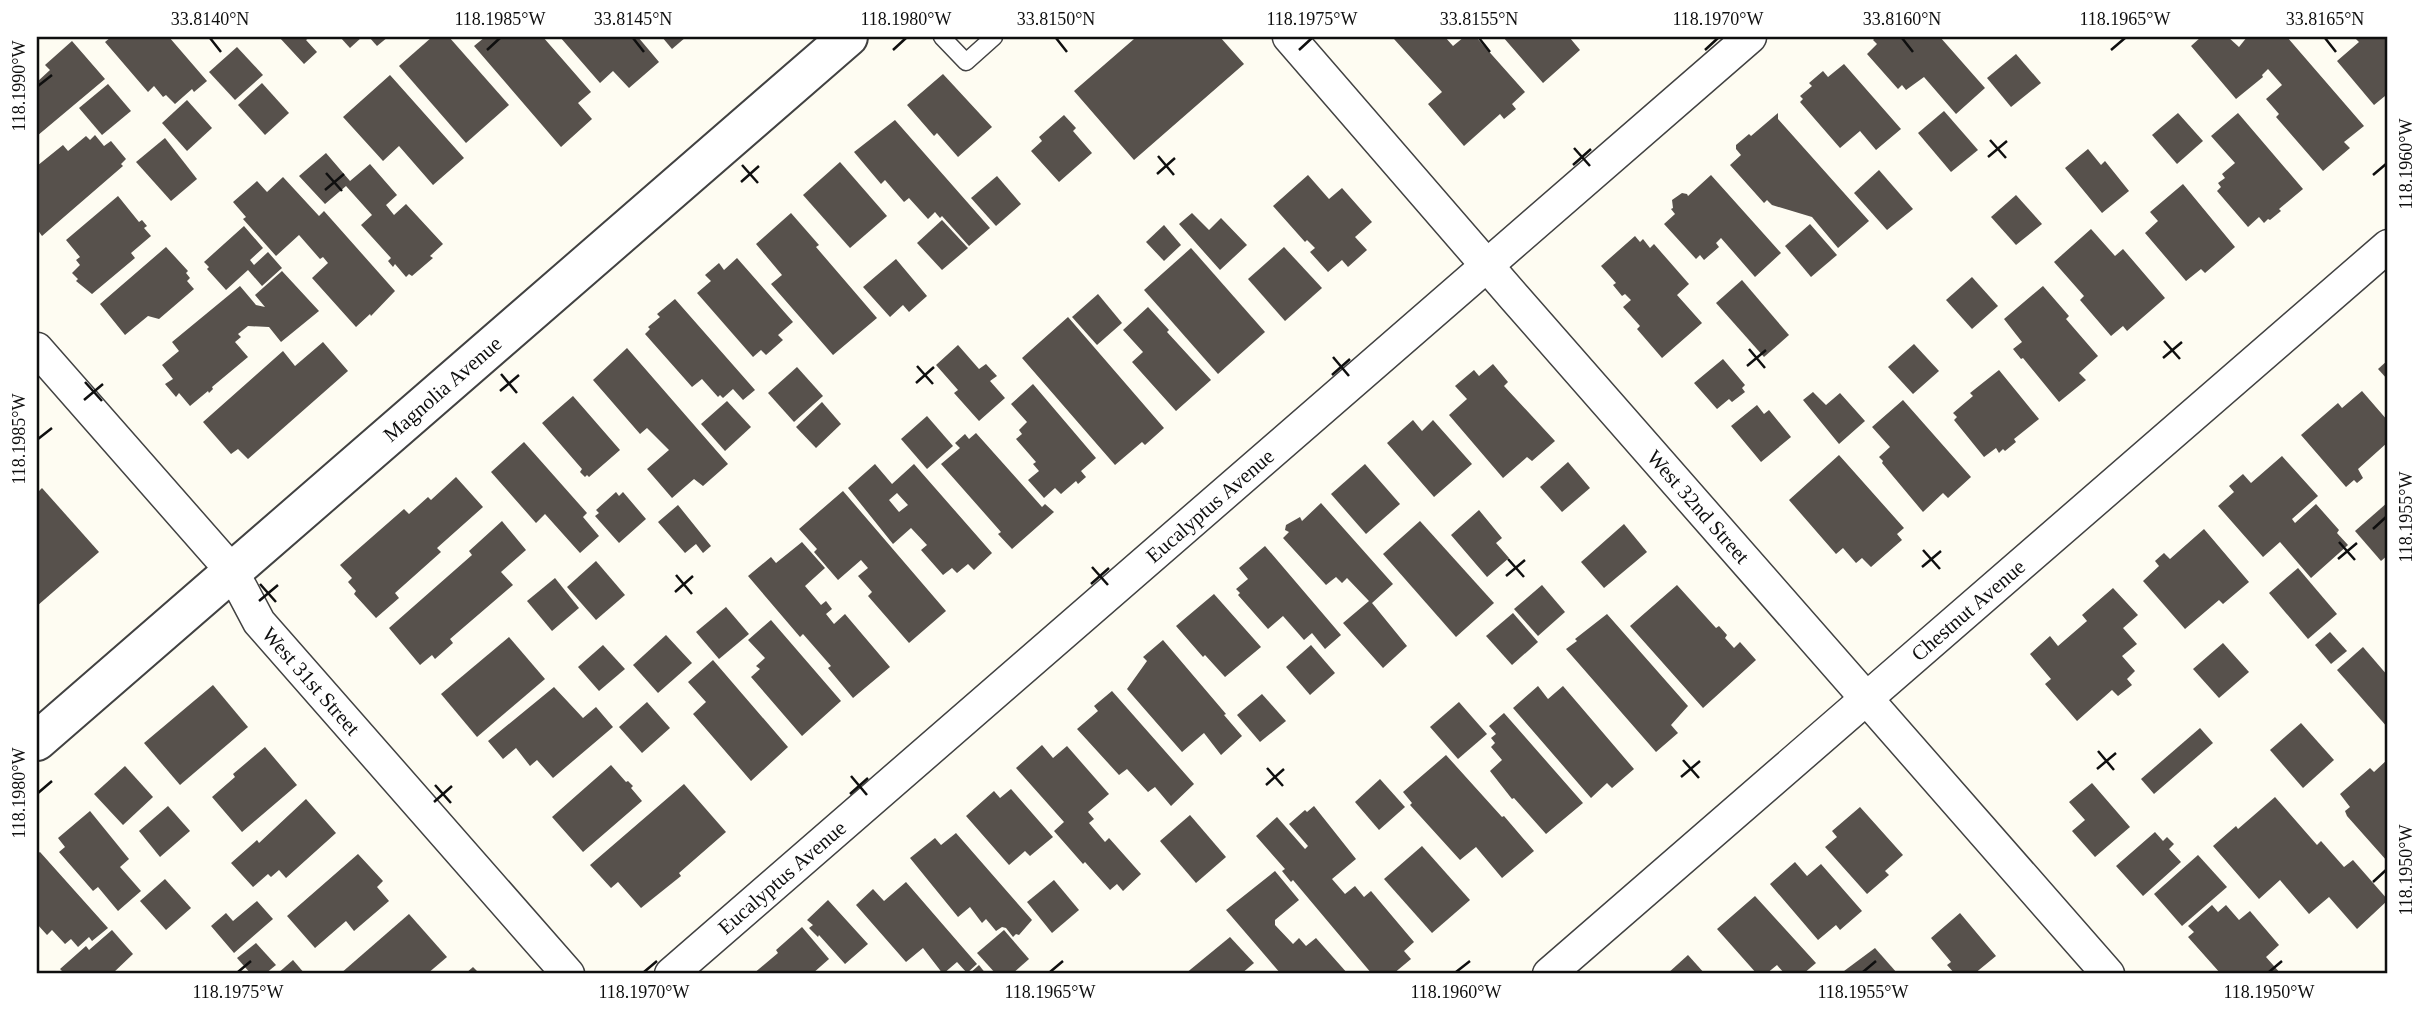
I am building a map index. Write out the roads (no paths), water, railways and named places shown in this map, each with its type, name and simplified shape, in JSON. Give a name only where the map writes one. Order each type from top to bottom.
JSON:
[{"type":"street","name":"Magnolia Avenue","points":[[37,741],[848,37]]},
{"type":"street","name":"Eucalyptus Avenue","points":[[671,974],[1750,37]]},
{"type":"street","name":"West 32nd Street","points":[[1298,40],[1486,265],[2108,974]]},
{"type":"street","name":"Chestnut Avenue","points":[[1549,974],[2388,246]]},
{"type":"street","name":"West 31st Street","points":[[37,349],[232,571],[259,622],[568,974]]},
{"type":"lane","points":[[942,37],[966,62],[994,37]]}]
